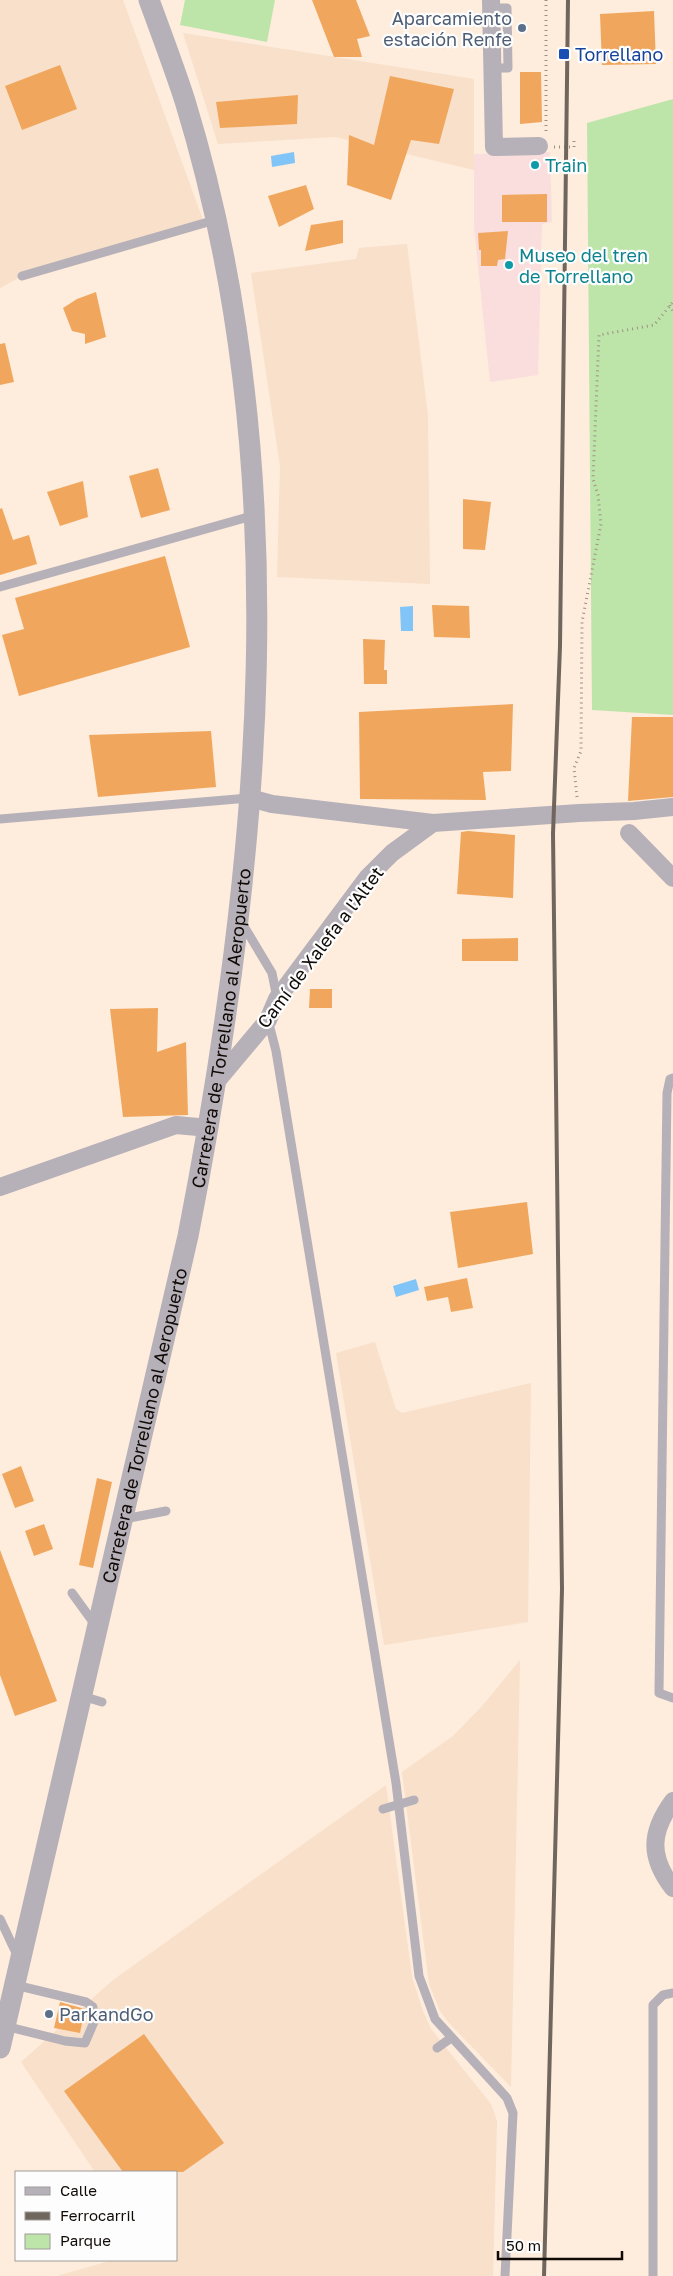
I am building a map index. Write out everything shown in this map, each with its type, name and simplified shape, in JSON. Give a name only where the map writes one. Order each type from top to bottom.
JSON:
[{"type":"street","name":"Carretera de Torrellano al Aeropuerto","points":[[0,2048],[12,1988],[20,1962],[186,1245],[216,1082],[245,858],[250,798],[257,672],[256,515],[247,410],[215,220],[184,100],[149,0]]},
{"type":"street","points":[[491,4],[494,147],[543,146]]},
{"type":"street","points":[[250,798],[272,804],[433,823],[673,807]]},
{"type":"street","name":"Camí de Xalefa a l'Altet","points":[[216,1082],[268,1020],[277,999],[368,877],[392,853],[433,823]]},
{"type":"street","points":[[629,834],[673,878]]},
{"type":"street","points":[[0,1187],[176,1125],[209,1128]]},
{"type":"street","points":[[673,1801],[662,1816],[655,1835],[655,1855],[662,1874],[673,1888]]},
{"type":"lane","points":[[22,276],[215,220]]},
{"type":"lane","points":[[0,587],[256,515]]},
{"type":"lane","points":[[0,819],[250,798]]},
{"type":"lane","points":[[238,916],[272,973],[277,999]]},
{"type":"lane","points":[[268,1020],[276,1051],[398,1803],[419,1976],[435,2019],[507,2098],[513,2113],[505,2276]]},
{"type":"lane","points":[[673,1078],[670,1079],[667,1092],[659,1694],[673,1698]]},
{"type":"lane","points":[[123,1519],[166,1511]]},
{"type":"lane","points":[[72,1593],[98,1628]]},
{"type":"lane","points":[[82,1696],[102,1702]]},
{"type":"lane","points":[[383,1809],[398,1803],[414,1800]]},
{"type":"lane","points":[[0,1919],[20,1962]]},
{"type":"lane","points":[[5,2026],[65,2041],[85,2043],[94,2022],[93,2007],[86,2002],[12,1988]]},
{"type":"lane","points":[[653,2276],[653,2004],[663,1995],[673,1993]]},
{"type":"lane","points":[[437,2048],[451,2038]]},
{"type":"path","points":[[546,0],[543,146],[574,147],[574,138]]},
{"type":"path","points":[[579,813],[574,768],[581,750],[582,622],[601,524],[598,496],[593,479],[599,335],[654,325],[673,302]]},
{"type":"path","points":[[670,305],[673,312]]},
{"type":"shaded area","points":[[0,0],[123,0],[204,223],[22,276],[0,288]]},
{"type":"shaded area","points":[[183,33],[474,79],[474,170],[335,137],[218,144]]},
{"type":"shaded area","name":"Museo del tren de Torrellano","points":[[550,152],[552,222],[542,224],[538,375],[490,382],[474,227],[474,154]]},
{"type":"shaded area","points":[[407,244],[428,416],[430,584],[277,577],[280,466],[251,273],[356,259],[359,248]]},
{"type":"shaded area","points":[[375,1342],[396,1409],[402,1413],[531,1383],[528,1622],[384,1645],[336,1353]]},
{"type":"shaded area","points":[[520,1660],[511,2087],[449,2023],[440,2011],[429,1984],[402,1772],[453,1736],[483,1705]]},
{"type":"shaded area","points":[[386,1785],[412,1977],[423,2011],[431,2029],[491,2104],[497,2121],[493,2276],[57,2276],[110,2261],[178,2261],[178,2171],[94,2171],[21,2062],[113,1980]]},
{"type":"green space","points":[[185,0],[275,0],[267,42],[180,25]]},
{"type":"green space","points":[[673,99],[673,715],[592,710],[587,123]]},
{"type":"water","points":[[294,152],[295,163],[272,167],[271,156]]},
{"type":"water","points":[[413,606],[413,631],[401,631],[400,607]]},
{"type":"water","points":[[416,1279],[419,1290],[396,1297],[393,1286]]},
{"type":"building","points":[[312,0],[356,0],[370,36],[357,39],[362,57],[334,57]]},
{"type":"building","points":[[654,11],[656,64],[602,65],[600,14]]},
{"type":"building","points":[[60,65],[77,109],[22,130],[5,86]]},
{"type":"building","name":"Torrellano","points":[[520,72],[541,72],[542,122],[520,124]]},
{"type":"building","points":[[390,76],[454,89],[439,144],[411,140],[391,200],[347,185],[349,135],[374,145]]},
{"type":"building","points":[[298,95],[297,124],[220,128],[216,102]]},
{"type":"building","points":[[306,185],[314,209],[279,227],[268,196]]},
{"type":"building","name":"Museo del tren de Torrellano","points":[[547,194],[547,222],[502,222],[502,195]]},
{"type":"building","points":[[343,220],[343,243],[305,251],[311,225]]},
{"type":"building","points":[[508,231],[505,259],[498,260],[497,266],[481,266],[478,233]]},
{"type":"building","points":[[96,292],[106,337],[85,344],[85,334],[72,331],[63,308],[77,299]]},
{"type":"building","points":[[5,343],[14,382],[0,385],[0,344]]},
{"type":"building","points":[[158,468],[170,510],[141,518],[129,476]]},
{"type":"building","points":[[83,481],[88,517],[60,526],[47,492]]},
{"type":"building","points":[[463,499],[491,502],[485,550],[463,549]]},
{"type":"building","points":[[2,508],[13,540],[29,535],[37,564],[0,575],[0,509]]},
{"type":"building","points":[[165,556],[190,647],[19,696],[2,635],[24,629],[15,598]]},
{"type":"building","points":[[432,605],[469,606],[470,638],[434,637]]},
{"type":"building","points":[[363,639],[385,640],[384,670],[387,670],[387,684],[364,684]]},
{"type":"building","points":[[513,704],[511,771],[483,772],[486,800],[360,799],[359,712]]},
{"type":"building","points":[[632,717],[673,717],[673,797],[628,801]]},
{"type":"building","points":[[211,731],[216,787],[98,797],[89,735]]},
{"type":"building","points":[[461,832],[515,835],[513,898],[457,894]]},
{"type":"building","points":[[518,938],[518,961],[462,961],[462,939]]},
{"type":"building","points":[[310,989],[332,989],[332,1008],[309,1008]]},
{"type":"building","points":[[158,1008],[157,1052],[186,1042],[188,1115],[123,1117],[110,1009]]},
{"type":"building","points":[[527,1202],[533,1254],[458,1268],[450,1212]]},
{"type":"building","points":[[467,1278],[473,1308],[451,1312],[448,1297],[427,1301],[424,1287]]},
{"type":"building","points":[[21,1466],[34,1501],[15,1508],[2,1474]]},
{"type":"building","points":[[97,1478],[112,1482],[93,1568],[79,1565]]},
{"type":"building","points":[[44,1524],[53,1549],[34,1556],[25,1531]]},
{"type":"building","points":[[0,1550],[57,1701],[15,1716],[0,1675]]},
{"type":"building","points":[[60,2002],[85,2009],[80,2033],[54,2028]]},
{"type":"building","points":[[144,2034],[224,2143],[183,2172],[122,2171],[64,2091]]},
{"type":"railway","points":[[544,2276],[562,1589],[553,834],[560,646],[568,0]]},
{"type":"place","name":"Aparcamiento estación Renfe","points":[[522,28]]},
{"type":"place","name":"Torrellano","points":[[564,54]]},
{"type":"place","name":"Train","points":[[535,165]]},
{"type":"place","name":"Museo del tren de Torrellano","points":[[509,265]]},
{"type":"place","name":"ParkandGo","points":[[49,2014]]}]
